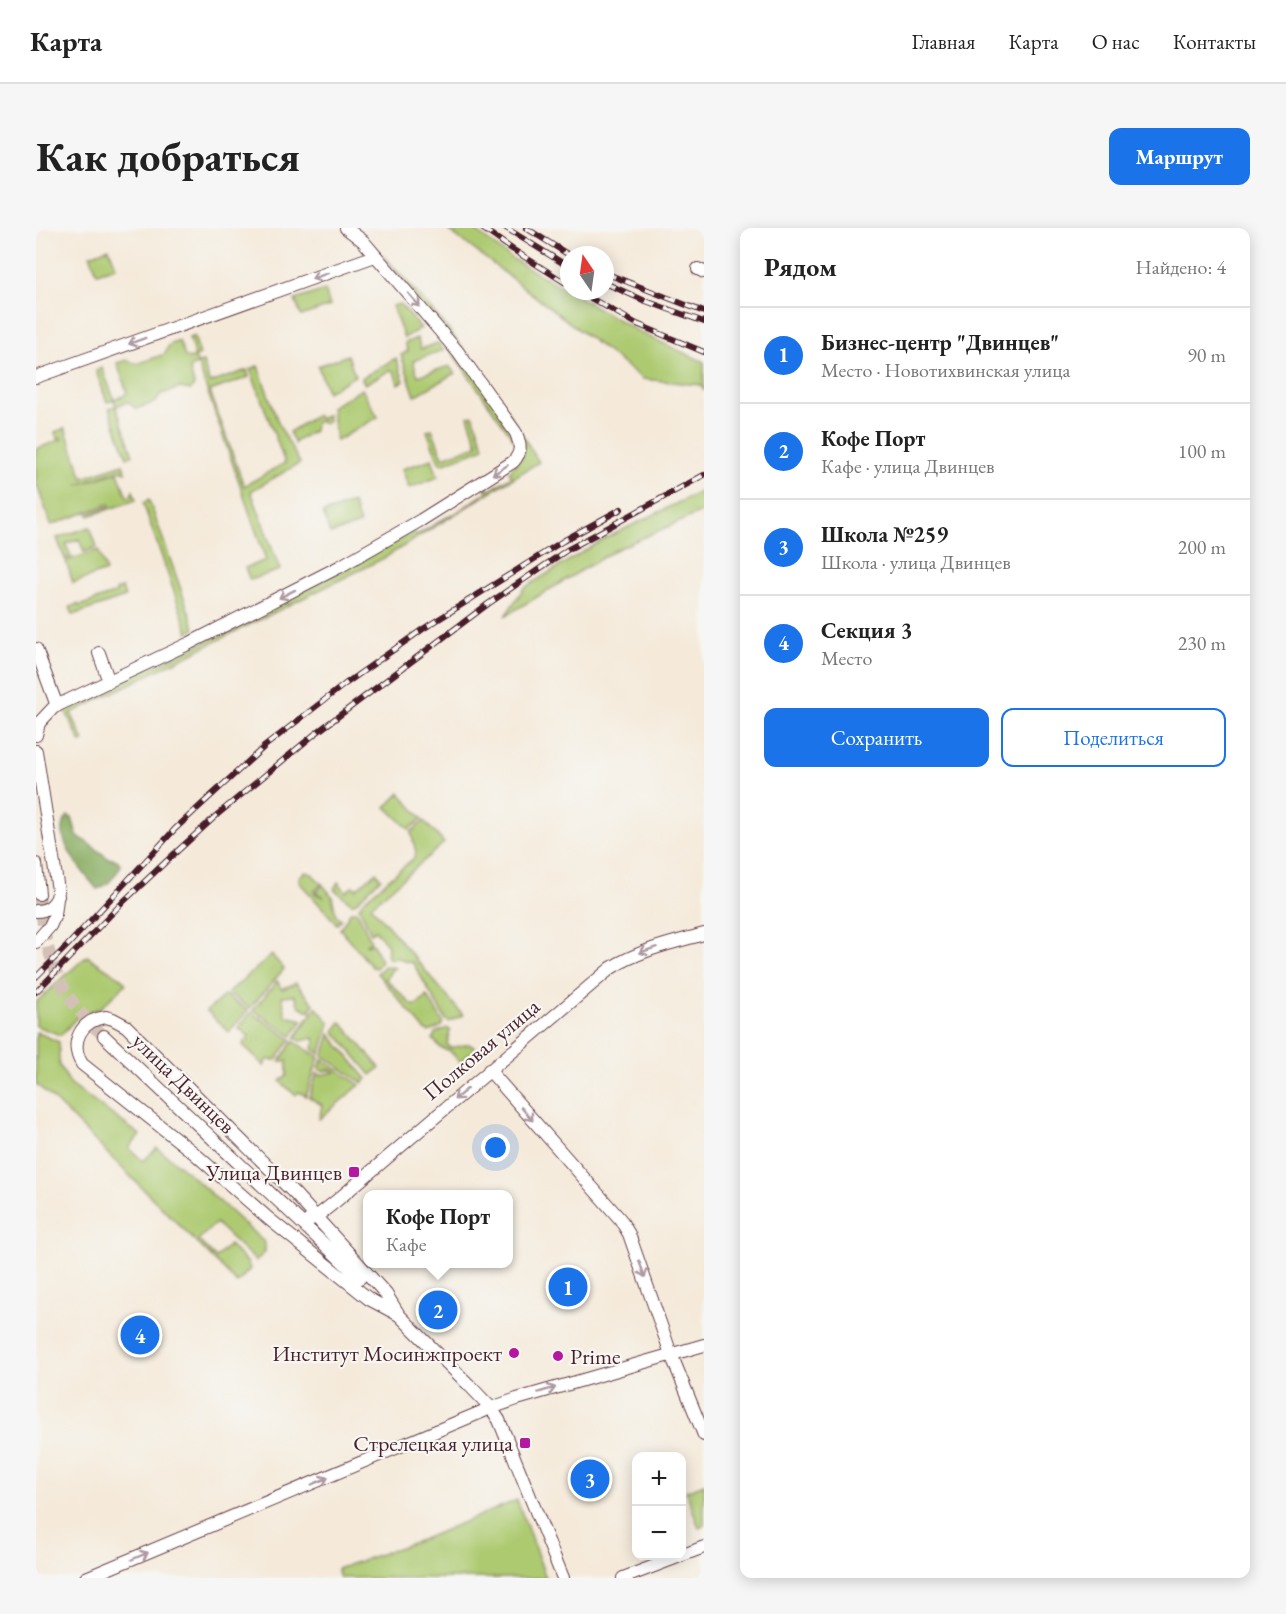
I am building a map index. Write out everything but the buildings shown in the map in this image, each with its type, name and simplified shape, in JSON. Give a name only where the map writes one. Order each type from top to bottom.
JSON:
[{"type":"street","points":[[36,735],[39,723],[56,707],[190,643],[339,567],[458,497],[513,462],[520,454],[521,444],[516,433],[458,352],[363,241],[346,228]]},
{"type":"street","points":[[36,377],[375,256]]},
{"type":"street","points":[[36,648],[56,707]]},
{"type":"street","points":[[99,653],[109,682]]},
{"type":"street","points":[[36,751],[58,895],[55,915],[50,926],[36,942]]},
{"type":"street","points":[[36,864],[39,894]]},
{"type":"street","points":[[36,911],[49,908],[54,904],[58,895]]},
{"type":"street","name":"Полковая улица","points":[[299,1222],[316,1217],[611,968],[642,952],[704,934]]},
{"type":"street","points":[[99,1018],[113,1018],[126,1026],[316,1217],[386,1294],[399,1315],[369,1299],[269,1219],[194,1153],[87,1070],[76,1051],[77,1036],[81,1030],[92,1020],[99,1018]]},
{"type":"street","name":"улица Двинцев","points":[[104,1036],[399,1315],[491,1408],[503,1430],[563,1578]]},
{"type":"street","points":[[489,1070],[620,1219],[629,1234],[671,1354],[704,1435]]},
{"type":"street","points":[[86,1578],[491,1408],[704,1345]]},
{"type":"street","points":[[623,1578],[704,1547]]},
{"type":"green space","points":[[446,228],[472,228],[511,258],[560,286],[560,300],[584,300],[639,332],[704,362],[704,390],[701,385],[643,379]]},
{"type":"green space","points":[[109,248],[116,267],[97,273],[90,255]]},
{"type":"green space","points":[[384,256],[450,331],[503,404],[539,462],[386,557],[71,713],[84,741],[81,743],[65,710],[66,707],[249,621],[414,532],[417,535],[453,515],[487,492],[485,488],[490,490],[512,476],[509,472],[524,454]]},
{"type":"green space","points":[[325,290],[330,306],[301,316],[295,300]]},
{"type":"green space","points":[[400,304],[421,328],[404,338],[392,306]]},
{"type":"green space","points":[[194,336],[200,355],[195,357],[189,338]]},
{"type":"green space","points":[[417,338],[421,349],[438,343],[443,350],[413,361],[418,376],[449,366],[455,373],[415,396],[401,355],[408,351],[405,343]]},
{"type":"green space","points":[[179,341],[185,357],[190,359],[195,357],[197,363],[203,362],[210,383],[247,370],[249,377],[210,391],[244,486],[285,463],[250,369],[258,366],[279,425],[300,463],[251,491],[280,570],[250,580],[245,568],[266,560],[198,364],[190,369],[194,385],[191,390],[180,388],[161,394],[156,402],[136,409],[128,402],[116,406],[114,400],[107,402],[96,371],[102,368],[114,399],[124,396],[127,392],[117,363],[127,360],[137,364],[165,354],[169,345]]},
{"type":"green space","points":[[348,355],[355,376],[327,392],[318,366]]},
{"type":"green space","points":[[396,358],[404,381],[398,384],[394,371],[390,370],[365,384],[361,378]]},
{"type":"green space","points":[[362,389],[378,417],[336,441],[331,407]]},
{"type":"green space","points":[[116,406],[133,455],[127,457],[109,408]]},
{"type":"green space","points":[[317,415],[320,419],[327,415],[328,421],[315,423],[314,431],[296,441],[295,444],[289,432]]},
{"type":"green space","points":[[473,415],[484,446],[482,449],[442,464],[439,462],[427,431],[432,429],[443,457],[478,445],[468,416]]},
{"type":"green space","points":[[65,428],[83,478],[123,464],[126,472],[120,470],[78,485],[118,472],[127,497],[131,496],[133,491],[136,500],[89,516],[88,514],[110,506],[109,504],[51,525],[36,482],[36,449],[62,439],[61,437],[57,439],[55,432]]},
{"type":"green space","points":[[432,459],[438,477],[409,488],[402,469]]},
{"type":"green space","points":[[704,490],[704,511],[617,549],[505,616],[524,588],[604,539]]},
{"type":"green space","points":[[149,500],[195,629],[188,632],[143,503]]},
{"type":"green space","points":[[353,503],[360,524],[330,534],[323,513]]},
{"type":"green space","points":[[90,527],[97,547],[84,552],[79,539],[66,544],[71,557],[65,559],[57,538]]},
{"type":"green space","points":[[98,550],[106,571],[73,583],[66,561]]},
{"type":"green space","points":[[122,588],[125,597],[73,615],[70,607],[116,593],[116,590]]},
{"type":"green space","points":[[400,793],[422,819],[409,829],[386,807]]},
{"type":"green space","points":[[68,816],[72,818],[77,835],[108,858],[117,860],[121,865],[111,880],[101,888],[97,889],[84,874],[66,844],[63,834]]},
{"type":"green space","points":[[424,821],[444,843],[371,906],[463,1015],[449,1022],[413,963],[400,958],[387,957],[388,945],[375,930],[371,933],[359,907],[363,901],[414,858],[416,852],[411,832]]},
{"type":"green space","points":[[305,872],[312,874],[322,884],[314,891],[315,894],[324,897],[316,892],[323,885],[332,896],[336,915],[341,919],[337,924],[299,882],[299,877]]},
{"type":"green space","points":[[376,872],[381,878],[355,903],[351,903],[334,889],[338,882],[346,892],[353,886],[356,889]]},
{"type":"green space","points":[[351,911],[358,913],[371,941],[366,944],[372,943],[381,961],[376,968],[372,967],[340,929]]},
{"type":"green space","points":[[272,955],[284,969],[250,1008],[228,993]]},
{"type":"green space","points":[[87,956],[121,978],[126,984],[100,1008],[79,1015],[61,1035],[36,1026],[36,1002]]},
{"type":"green space","points":[[385,966],[395,968],[386,979],[412,1005],[428,997],[443,1022],[442,1026],[429,1032],[425,1030],[377,973]]},
{"type":"green space","points":[[277,981],[282,989],[296,983],[314,1004],[309,1011],[299,1006],[295,995],[282,996],[286,1016],[303,1020],[292,1036],[253,1010]]},
{"type":"green space","points":[[225,995],[248,1010],[229,1032],[207,1011]]},
{"type":"green space","points":[[316,1007],[330,1023],[320,1054],[313,1049],[314,1038],[301,1041],[295,1038]]},
{"type":"green space","points":[[251,1012],[291,1039],[276,1060],[267,1060],[264,1066],[243,1045],[249,1036],[238,1028]]},
{"type":"green space","points":[[341,1022],[380,1068],[371,1075],[334,1031]]},
{"type":"green space","points":[[447,1028],[450,1030],[447,1044],[450,1048],[469,1044],[474,1047],[460,1062],[450,1051],[441,1048],[433,1039],[435,1033]]},
{"type":"green space","points":[[36,1032],[59,1042],[59,1065],[71,1085],[140,1135],[129,1148],[143,1161],[157,1148],[184,1169],[265,1243],[265,1252],[256,1261],[216,1223],[198,1240],[216,1258],[229,1245],[248,1263],[250,1269],[237,1283],[36,1084]]},
{"type":"green space","points":[[330,1034],[367,1079],[363,1083],[323,1056]]},
{"type":"green space","points":[[293,1041],[319,1057],[306,1096],[299,1092],[295,1095],[280,1081],[287,1075],[287,1061],[280,1061]]},
{"type":"green space","points":[[322,1059],[360,1085],[319,1119],[322,1105],[309,1097],[317,1073],[321,1075],[335,1072],[319,1069]]},
{"type":"green space","points":[[704,1484],[704,1526],[699,1528],[686,1491]]},
{"type":"green space","points":[[517,1500],[546,1578],[340,1578],[337,1569],[421,1540]]},
{"type":"tunnel","points":[[39,894],[45,936],[56,972],[75,1005],[104,1036]]},
{"type":"railway","points":[[482,228],[560,279]]},
{"type":"railway","points":[[506,228],[560,261]]},
{"type":"railway","points":[[526,228],[560,249]]},
{"type":"railway","points":[[614,277],[704,312]]},
{"type":"railway","points":[[614,287],[704,322]]},
{"type":"railway","points":[[594,300],[637,324],[704,352]]},
{"type":"railway","points":[[36,992],[123,902],[173,855],[218,814],[316,733],[488,604],[567,550],[704,475]]},
{"type":"railway","points":[[36,977],[175,829],[265,746],[345,684],[423,629],[563,541],[621,509]]},
{"type":"place","name":"Улица Двинцев","points":[[354,1172]]},
{"type":"place","name":"Бизнес-центр \"Двинцев\"","points":[[568,1287]]},
{"type":"place","name":"Кофе Порт","points":[[438,1310]]},
{"type":"place","name":"Секция 3","points":[[140,1335]]},
{"type":"place","name":"Институт Мосинжпроект","points":[[514,1353]]},
{"type":"place","name":"Prime","points":[[558,1356]]},
{"type":"place","name":"Стрелецкая улица","points":[[525,1443]]},
{"type":"place","name":"Школа №259","points":[[590,1479]]}]
